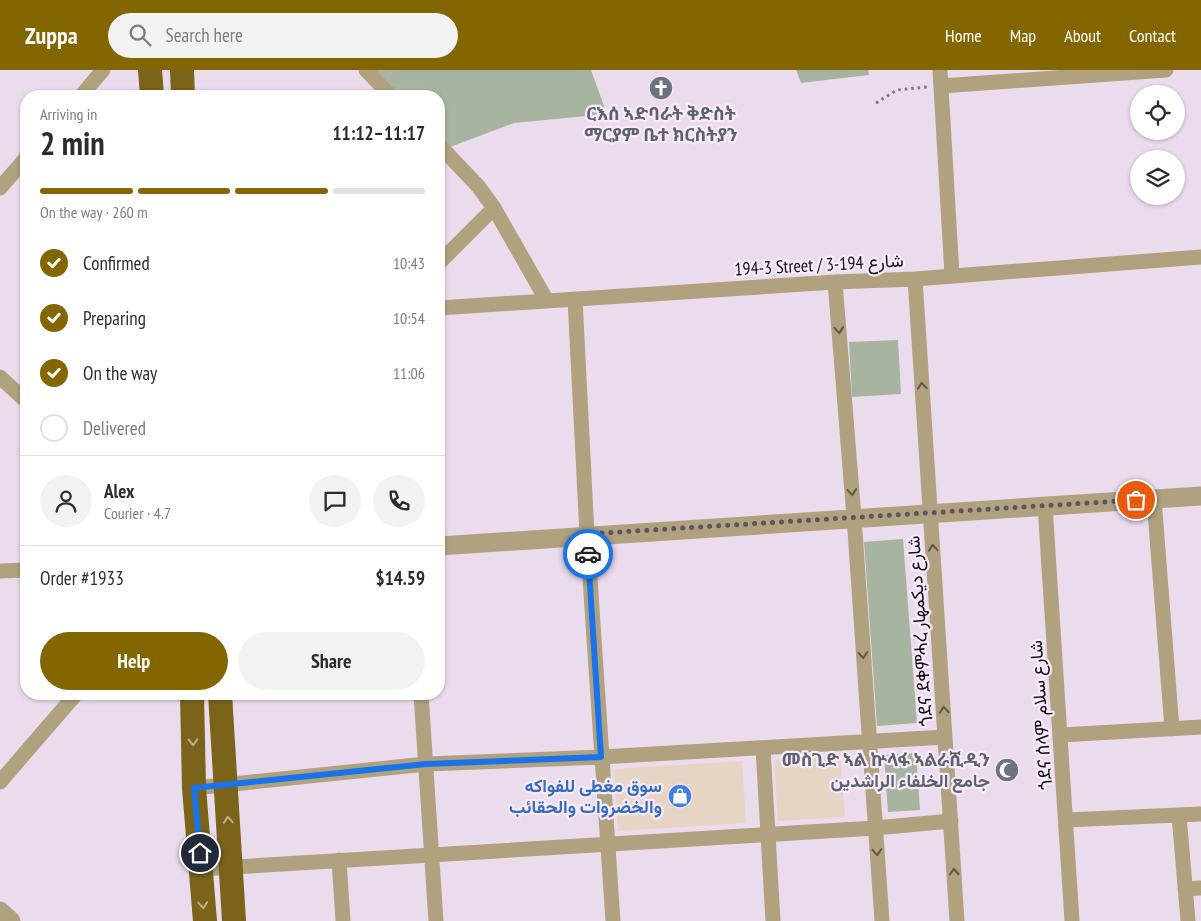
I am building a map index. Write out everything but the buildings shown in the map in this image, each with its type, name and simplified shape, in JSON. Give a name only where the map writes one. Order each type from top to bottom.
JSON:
[{"type":"highway","points":[[150,70],[152,90]]},
{"type":"highway","points":[[182,70],[183,90]]},
{"type":"highway","points":[[192,700],[194,788],[205,921]]},
{"type":"highway","points":[[220,700],[234,921]]},
{"type":"street","points":[[87,90],[103,70]]},
{"type":"street","points":[[366,70],[385,90]]},
{"type":"street","points":[[940,70],[952,275]]},
{"type":"street","points":[[942,86],[1166,70]]},
{"type":"street","points":[[445,151],[478,186],[494,208],[547,301]]},
{"type":"street","points":[[0,188],[20,165]]},
{"type":"street","points":[[445,257],[494,208]]},
{"type":"street","name":"194-3 Street / شارع 194-3","points":[[445,308],[835,282],[915,279],[1201,257]]},
{"type":"street","name":"ጎደና ደቀምሓረ شارع ديكمهار","points":[[915,279],[957,921]]},
{"type":"street","points":[[835,282],[854,517],[868,741],[882,921]]},
{"type":"street","points":[[575,299],[586,534],[613,921]]},
{"type":"street","points":[[0,377],[20,395]]},
{"type":"street","points":[[445,546],[586,534],[1201,496]]},
{"type":"street","points":[[1154,499],[1172,729]]},
{"type":"street","name":"ጎደና ሰላም شارع سلام","points":[[1045,506],[1072,921]]},
{"type":"street","points":[[0,571],[20,570]]},
{"type":"street","points":[[0,782],[71,700]]},
{"type":"street","points":[[421,700],[436,921]]},
{"type":"street","points":[[1061,735],[1201,727]]},
{"type":"street","points":[[194,788],[426,764],[601,757],[945,736]]},
{"type":"street","points":[[763,748],[773,921]]},
{"type":"street","points":[[1066,820],[1201,814]]},
{"type":"street","points":[[1179,815],[1188,921]]},
{"type":"street","points":[[201,869],[608,845],[768,833],[876,828],[951,821]]},
{"type":"street","points":[[339,860],[343,921]]},
{"type":"street","points":[[1185,889],[1201,888]]},
{"type":"street","points":[[0,911],[11,921]]},
{"type":"path","points":[[876,103],[897,90],[942,86]]},
{"type":"shaded area","points":[[840,755],[845,817],[778,821],[774,760]]},
{"type":"shaded area","name":"سوق مغطى للفواكه والخضروات والحقائب","points":[[742,761],[746,823],[618,831],[614,769]]},
{"type":"green space","points":[[376,70],[591,70],[607,114],[514,123],[450,147],[445,142],[445,90],[395,90]]},
{"type":"green space","points":[[796,70],[868,70],[869,75],[801,83]]},
{"type":"green space","points":[[898,340],[901,394],[852,397],[849,342]]},
{"type":"green space","points":[[903,539],[917,723],[877,726],[864,542]]},
{"type":"green space","points":[[916,753],[920,810],[888,812],[884,755]]},
{"type":"way so far","points":[[588,554],[586,534],[1136,500]]},
{"type":"place","name":"ርእሰ ኣድባራት ቅድስት ማርያም ቤተ ክርስትያን","points":[[661,88]]},
{"type":"place","name":"መስጊድ ኣል ኵላፋ ኣልራሺዲን جامع الخلفاء الراشدين","points":[[1007,770]]},
{"type":"place","name":"سوق مغطى للفواكه والخضروات والحقائب","points":[[680,796]]},
{"type":"route","points":[[200,853],[194,788],[426,764],[601,757],[588,554]]}]
